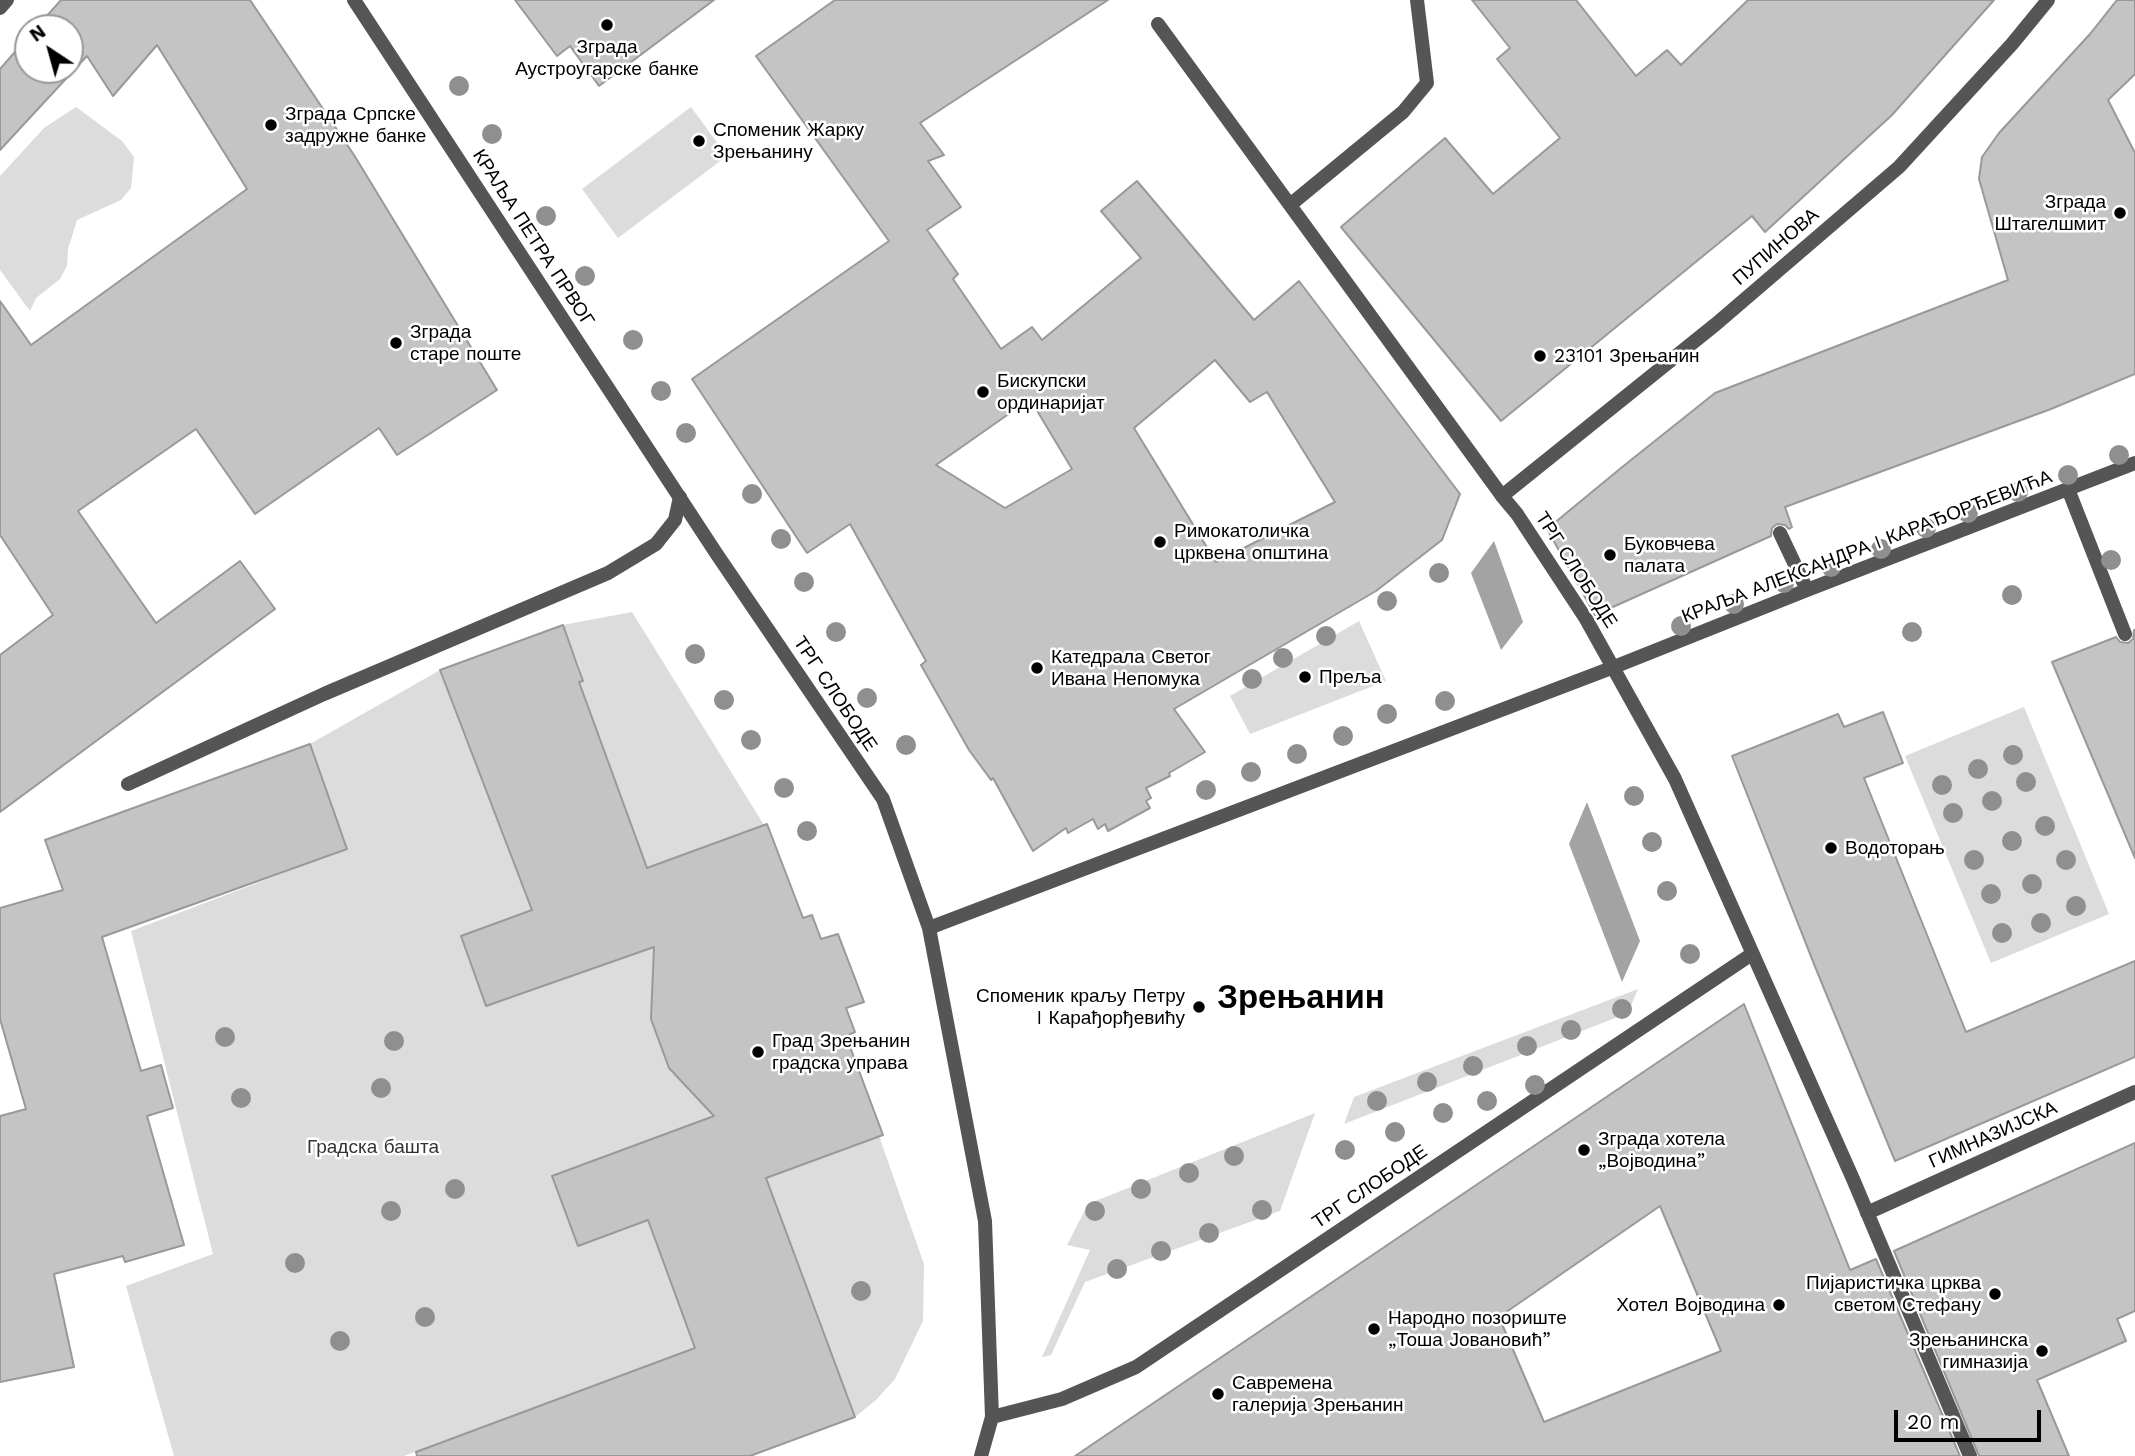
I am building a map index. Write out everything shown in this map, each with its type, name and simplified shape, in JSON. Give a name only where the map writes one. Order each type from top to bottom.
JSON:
[{"type":"street","points":[[0,8],[7,0]]},
{"type":"street","name":"КРАЉА ПЕТРА ПРВОГ","points":[[354,0],[680,496]]},
{"type":"street","points":[[1290,205],[1403,112],[1427,83],[1417,0]]},
{"type":"street","name":"ПУПИНОВА","points":[[1502,496],[1716,324],[1899,167],[2012,44],[2048,0]]},
{"type":"street","name":"ТРГ СЛОБОДЕ","points":[[1158,24],[1517,514],[1614,667],[1675,779],[1867,1213],[1970,1456]]},
{"type":"street","name":"КРАЉА АЛЕКСАНДРА I КАРАЂОРЂЕВИЋА","points":[[1614,667],[2135,463]]},
{"type":"street","points":[[2068,489],[2126,634]]},
{"type":"street","points":[[128,784],[324,694],[608,573],[656,544],[675,520],[680,496]]},
{"type":"street","name":"ТРГ СЛОБОДЕ","points":[[680,496],[883,799],[929,928],[985,1221],[992,1417],[981,1456]]},
{"type":"street","points":[[1780,533],[1807,590]]},
{"type":"street","points":[[929,928],[1614,667]]},
{"type":"street","name":"ТРГ СЛОБОДЕ","points":[[992,1417],[1062,1399],[1136,1367],[1752,954]]},
{"type":"street","name":"ГИМНАЗИЈСКА","points":[[1867,1213],[2135,1092]]},
{"type":"green space","points":[[76,107],[122,141],[134,157],[131,188],[121,200],[77,220],[68,249],[67,266],[60,279],[36,298],[30,311],[0,270],[0,176],[44,128]]},
{"type":"green space","points":[[691,107],[727,156],[618,238],[582,189]]},
{"type":"green space","points":[[632,612],[764,825],[647,868],[579,682],[583,681],[579,665],[563,625]]},
{"type":"green space","points":[[1359,621],[1386,681],[1250,734],[1230,696]]},
{"type":"green space","name":"Градска башта","points":[[440,670],[532,910],[486,927],[668,941],[651,999],[651,1019],[731,1109],[552,1176],[578,1246],[648,1220],[695,1348],[404,1456],[174,1456],[126,1286],[213,1254],[131,931],[347,849],[310,744]]},
{"type":"green space","points":[[2024,707],[2109,914],[1991,963],[1905,756]]},
{"type":"green space","points":[[1638,989],[1628,1013],[1344,1124],[1354,1097]]},
{"type":"green space","points":[[1315,1113],[1280,1211],[1085,1282],[1051,1355],[1042,1357],[1090,1250],[1067,1245],[1088,1204]]},
{"type":"green space","points":[[879,1136],[924,1264],[923,1321],[895,1379],[876,1400],[855,1417],[766,1178]]},
{"type":"shaded area","points":[[1494,541],[1523,622],[1501,650],[1471,573]]},
{"type":"shaded area","points":[[1587,802],[1640,941],[1622,982],[1569,844]]},
{"type":"building","points":[[61,0],[250,0],[354,155],[497,390],[397,455],[379,428],[255,514],[196,429],[78,511],[156,623],[240,561],[275,609],[0,812],[0,655],[53,615],[0,535],[0,301],[31,345],[247,189],[157,45],[113,96],[87,56],[84,59],[84,14],[48,14]]},
{"type":"building","name":"Зграда Аустроугарске банке","points":[[515,0],[714,0],[599,86],[570,46],[557,56]]},
{"type":"building","points":[[835,0],[1108,0],[920,123],[944,155],[928,161],[961,207],[927,230],[958,274],[953,279],[1001,349],[1032,327],[1042,340],[1141,258],[1101,211],[1137,181],[1254,320],[1299,281],[1460,494],[1442,540],[1376,591],[1174,709],[1205,752],[1169,773],[1170,776],[1146,788],[1151,798],[1146,801],[1150,808],[1108,831],[1105,824],[1098,829],[1093,819],[1068,833],[1066,828],[1033,851],[993,778],[991,780],[969,750],[921,665],[926,661],[850,524],[807,553],[692,379],[889,241],[756,56]],"holes":[[[1215,360],[1250,402],[1267,392],[1335,502],[1216,562],[1134,428]],[[1030,399],[1072,469],[1005,508],[936,465]]]},
{"type":"building","points":[[1472,0],[1576,0],[1636,76],[1667,50],[1681,65],[1748,0],[1994,0],[1892,115],[1765,232],[1752,216],[1501,421],[1341,227],[1445,138],[1493,194],[1560,138],[1497,59],[1510,48]]},
{"type":"building","points":[[2117,0],[2135,0],[2135,74],[2108,100],[2135,153],[2135,374],[2051,409],[1785,507],[1792,527],[1789,529],[1785,525],[1777,524],[1772,528],[1771,536],[1595,615],[1547,529],[1621,468],[1715,393],[2008,280],[1979,179],[1982,157],[1999,133],[2090,34]]},
{"type":"building","points":[[14,53],[14,84],[61,84],[0,150],[0,69]]},
{"type":"building","name":"Град Зрењанин градска управа","points":[[563,625],[583,681],[579,682],[647,868],[767,824],[803,918],[812,915],[821,939],[838,934],[864,1002],[846,1008],[855,1032],[846,1036],[883,1135],[766,1178],[855,1417],[750,1456],[417,1456],[416,1452],[695,1348],[648,1220],[578,1246],[552,1176],[714,1116],[669,1068],[651,1019],[654,947],[486,1006],[461,936],[532,910],[440,670]]},
{"type":"building","points":[[2134,630],[2135,858],[2052,662],[2116,637],[2120,642],[2128,643],[2133,639]]},
{"type":"building","points":[[1883,712],[1903,763],[1864,778],[1966,1032],[2135,961],[2135,1057],[1895,1161],[1732,756],[1838,714],[1844,727]]},
{"type":"building","points":[[310,744],[347,849],[102,937],[141,1071],[161,1065],[173,1108],[147,1116],[184,1245],[125,1262],[123,1256],[54,1274],[74,1367],[0,1382],[0,1116],[26,1109],[0,1019],[0,908],[63,890],[45,840]]},
{"type":"building","points":[[1744,1004],[1850,1270],[1876,1259],[1960,1456],[1075,1456]],"holes":[[[1660,1206],[1721,1351],[1544,1422],[1499,1317]]]},
{"type":"building","name":"Зрењанинска гимназија","points":[[2135,1143],[2135,1311],[2117,1319],[2126,1341],[2037,1380],[2069,1456],[1979,1456],[1894,1251]]},
{"type":"place","name":"Зграда Аустроугарске банке","points":[[607,25]]},
{"type":"place","name":"Зграда Српске задружне банке","points":[[271,125]]},
{"type":"place","name":"Споменик Жарку Зрењанину","points":[[699,141]]},
{"type":"place","name":"Зграда Штагелшмит","points":[[2120,213]]},
{"type":"place","name":"Зграда старе поште","points":[[396,343]]},
{"type":"place","name":"23101 Зрењанин","points":[[1540,356]]},
{"type":"place","name":"Бискупски ординаријат","points":[[983,392]]},
{"type":"place","name":"Римокатоличка црквена општина","points":[[1160,542]]},
{"type":"place","name":"Буковчева палата","points":[[1610,555]]},
{"type":"place","name":"Катедрала Светог Ивана Непомука","points":[[1037,668]]},
{"type":"place","name":"Преља","points":[[1305,677]]},
{"type":"place","name":"Водоторањ","points":[[1831,848]]},
{"type":"place","name":"Споменик краљу Петру I Карађорђевићу","points":[[1199,1007]]},
{"type":"place","name":"Град Зрењанин градска управа","points":[[758,1052]]},
{"type":"place","name":"Зграда хотела „Војводина”","points":[[1584,1150]]},
{"type":"place","name":"Пијаристичка црква светом Стефану","points":[[1995,1294]]},
{"type":"place","name":"Хотел Војводина","points":[[1779,1305]]},
{"type":"place","name":"Народно позориште „Тоша Јовановић”","points":[[1374,1329]]},
{"type":"place","name":"Зрењанинска гимназија","points":[[2042,1351]]},
{"type":"place","name":"Савремена галерија Зрењанин","points":[[1218,1394]]},
{"type":"district","name":"Зрењанин","points":[[1301,998]]}]
